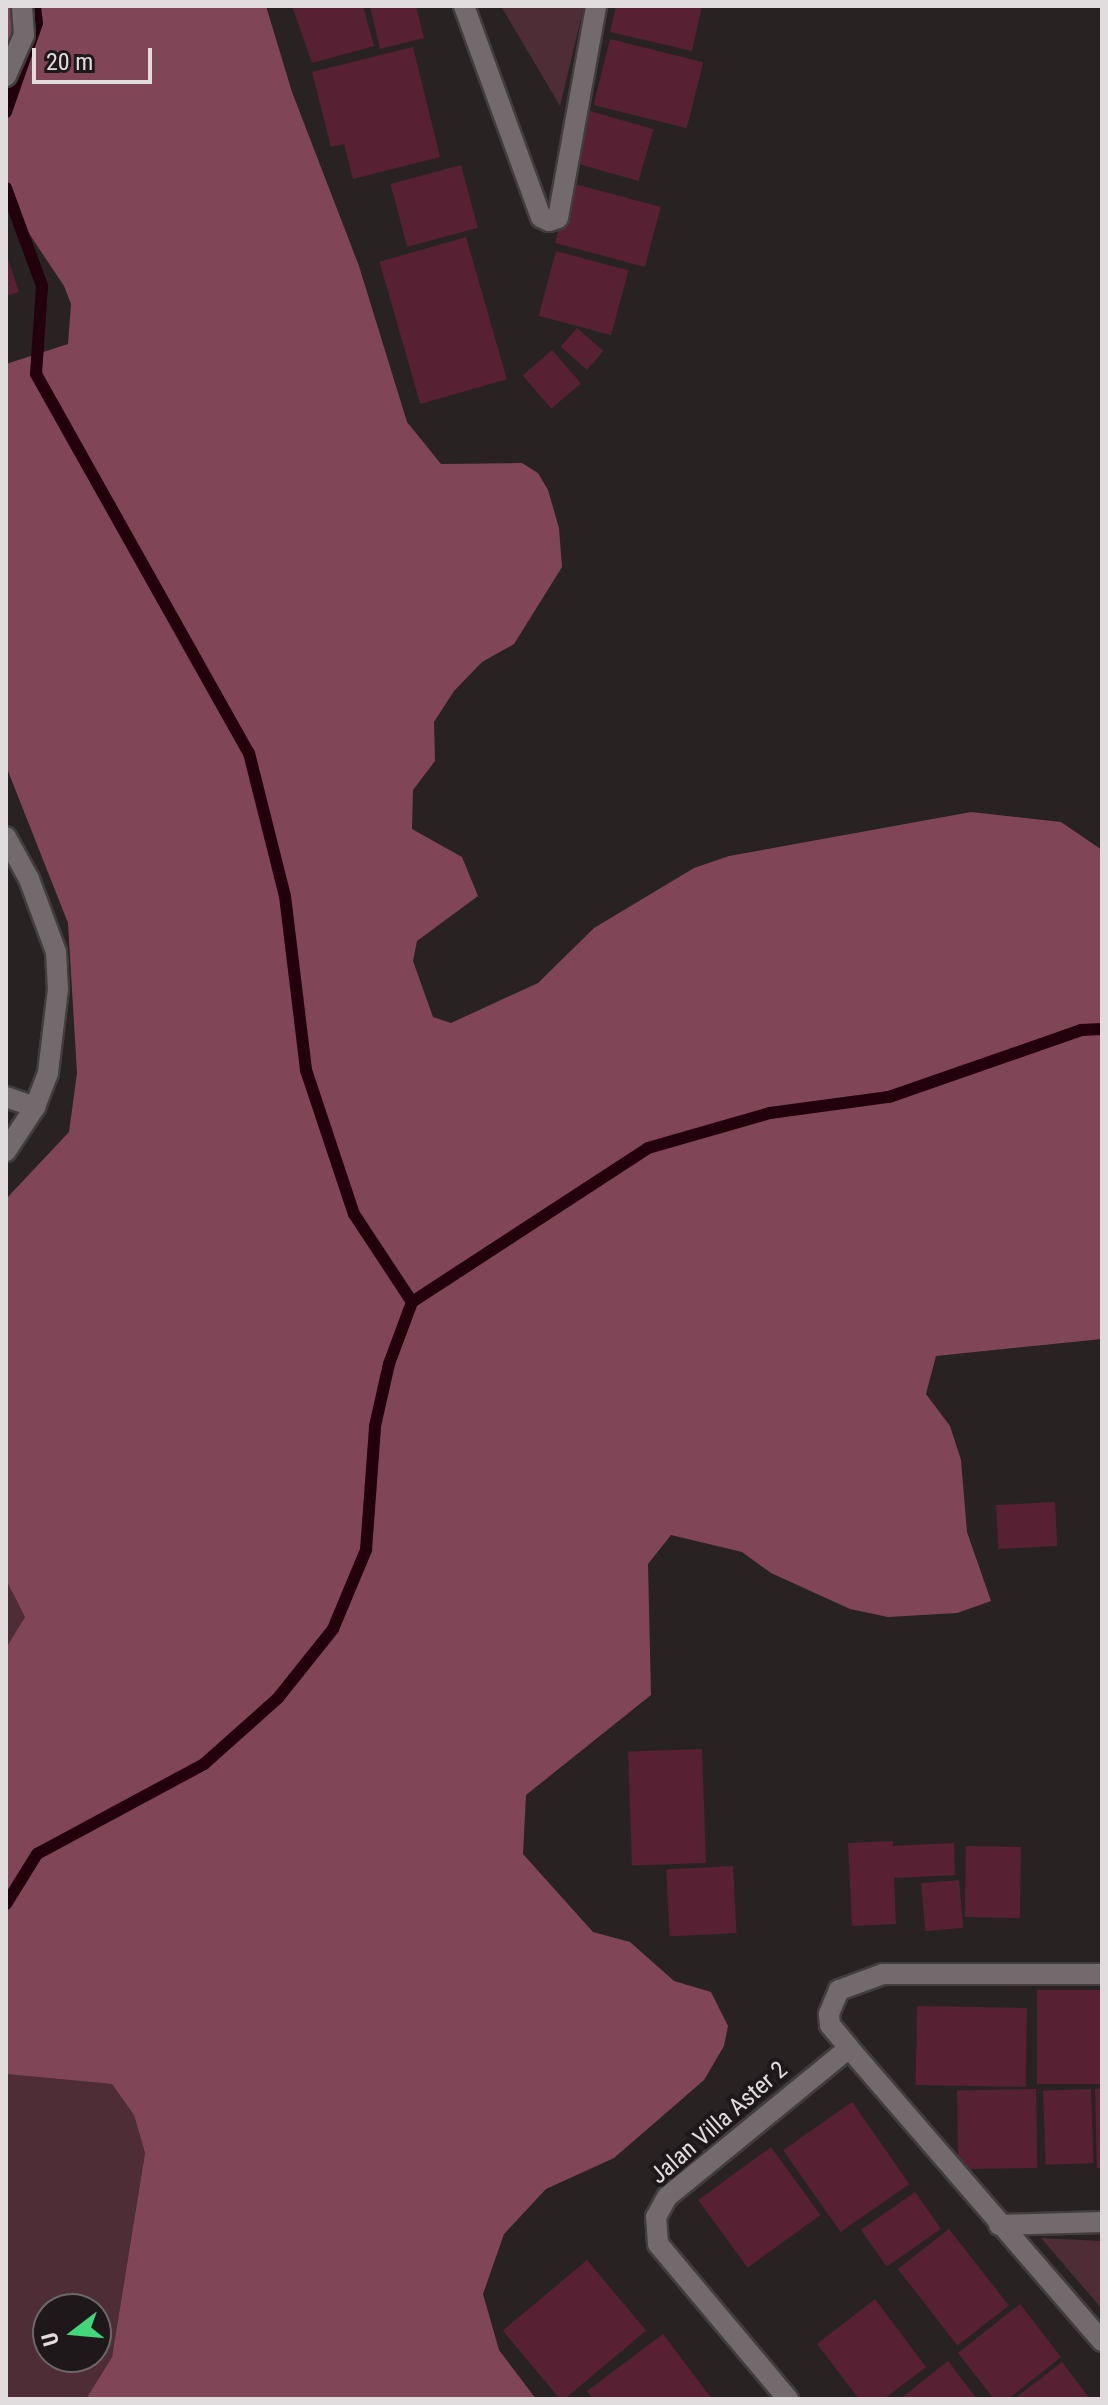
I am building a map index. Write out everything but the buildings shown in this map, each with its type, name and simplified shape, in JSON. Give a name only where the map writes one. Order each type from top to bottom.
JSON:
[{"type":"street","points":[[6,76],[24,35],[22,6]]},
{"type":"street","points":[[464,6],[541,217],[549,221],[558,218],[596,6]]},
{"type":"street","points":[[6,837],[29,879],[56,952],[58,989],[48,1073],[35,1107],[6,1151]]},
{"type":"street","points":[[6,1097],[35,1107]]},
{"type":"street","points":[[1102,1974],[883,1974],[859,1980],[839,1990],[829,2014],[830,2025],[849,2048],[1102,2341]]},
{"type":"street","name":"Jalan Villa Aster 2","points":[[788,2399],[658,2244],[656,2217],[667,2197],[849,2048]]},
{"type":"street","points":[[999,2225],[1102,2222]]},
{"type":"shaded area","points":[[6,6],[266,6],[292,92],[359,266],[407,422],[441,464],[522,463],[538,473],[548,490],[559,528],[562,567],[514,644],[482,662],[454,691],[434,722],[435,761],[413,790],[412,829],[462,857],[478,896],[417,941],[413,961],[433,1017],[451,1023],[538,983],[594,928],[694,868],[729,856],[971,812],[1061,822],[1102,850],[1102,1339],[936,1356],[926,1394],[950,1426],[961,1460],[967,1532],[991,1601],[957,1613],[888,1617],[850,1609],[771,1573],[742,1552],[671,1535],[648,1564],[651,1695],[526,1795],[523,1854],[593,1932],[630,1942],[674,1981],[711,1992],[728,2026],[724,2046],[704,2080],[614,2158],[546,2189],[504,2234],[483,2294],[499,2350],[536,2399],[86,2399],[102,2373],[112,2373],[145,2153],[134,2115],[112,2084],[6,2074],[6,1648],[25,1617],[6,1580],[6,1199],[69,1132],[77,1073],[68,923],[6,766],[6,364],[68,344],[71,304],[64,286],[6,199]]},
{"type":"shaded area","points":[[501,6],[584,6],[560,106]]},
{"type":"shaded area","points":[[6,1580],[25,1617],[6,1648]]},
{"type":"shaded area","points":[[6,2074],[112,2084],[134,2115],[145,2153],[112,2357],[112,2293],[32,2293],[32,2373],[102,2373],[86,2399],[6,2399]]},
{"type":"shaded area","points":[[1041,2238],[1102,2241],[1102,2309]]},
{"type":"waterway","points":[[6,112],[37,23],[35,6]]},
{"type":"waterway","points":[[6,188],[42,286],[36,374],[249,753],[285,896],[306,1070],[354,1214],[412,1302]]},
{"type":"waterway","points":[[6,1904],[37,1854],[204,1764],[278,1698],[333,1629],[366,1550],[375,1426],[389,1364],[412,1302],[648,1148],[770,1113],[889,1097],[1081,1030],[1102,1029]]}]
